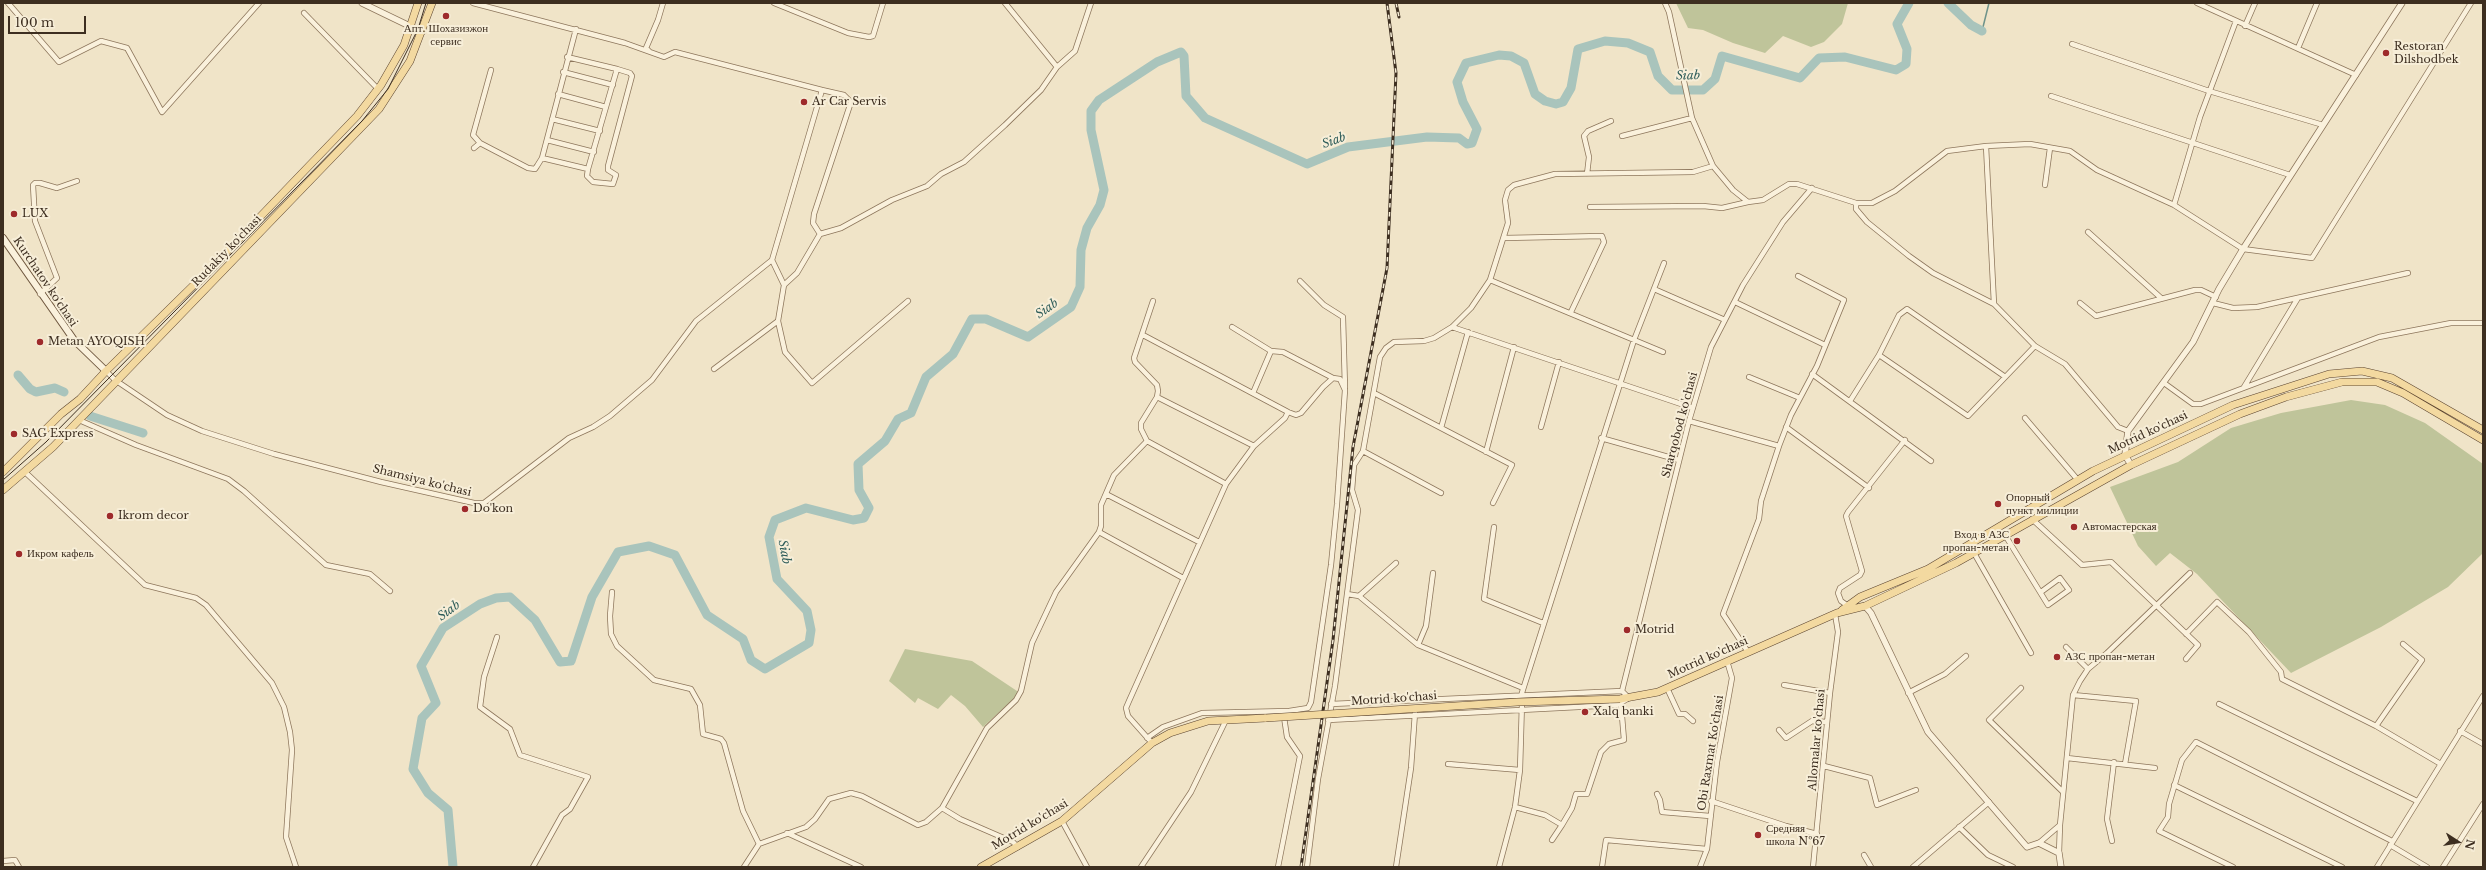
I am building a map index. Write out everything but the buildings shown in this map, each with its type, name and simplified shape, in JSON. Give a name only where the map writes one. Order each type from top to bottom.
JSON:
[{"type":"main road","name":"Rudakiy ko'chasi","points":[[3,472],[61,414],[80,399],[106,370],[209,270],[357,116],[378,89],[404,45],[418,3]]},
{"type":"main road","name":"Rudakiy ko'chasi","points":[[3,490],[79,420],[115,380],[379,109],[410,61],[432,3]]},
{"type":"main road","name":"Kurchatov ko'chasi","points":[[3,238],[40,294],[74,340],[106,370]]},
{"type":"main road","name":"Motrid ko'chasi","points":[[1836,614],[1860,597],[1928,569],[2077,480],[2125,455],[2257,396],[2329,374],[2354,371],[2378,373],[2392,378],[2483,430]]},
{"type":"main road","name":"Motrid ko'chasi","points":[[981,867],[1062,821],[1150,740],[1184,727],[1208,721],[1415,712],[1520,700],[1620,702],[1629,698],[1647,695],[1667,688],[1836,614],[1865,606],[1974,553],[2032,519],[2131,465],[2240,414],[2286,397],[2348,381],[2370,381],[2391,386],[2483,440]]},
{"type":"street","points":[[8,3],[59,62],[101,41],[127,48],[162,112],[258,3]]},
{"type":"street","points":[[362,3],[422,32]]},
{"type":"street","points":[[472,3],[576,29],[664,57],[675,52],[844,95],[851,102],[814,214],[813,223],[820,234]]},
{"type":"street","points":[[650,52],[646,48],[658,20],[663,3]]},
{"type":"street","points":[[774,3],[848,33],[869,37],[873,36],[883,3]]},
{"type":"street","points":[[1005,3],[1040,49],[1057,67]]},
{"type":"street","points":[[784,285],[797,273],[820,234],[842,228],[892,200],[927,186],[941,174],[964,162],[1041,90],[1057,67],[1075,51],[1091,3]]},
{"type":"street","points":[[1665,3],[1669,12],[1692,118],[1713,166],[1733,190],[1748,202]]},
{"type":"street","points":[[2197,3],[2236,22],[2298,48],[2356,75]]},
{"type":"street","points":[[2245,26],[2255,3]]},
{"type":"street","points":[[2298,48],[2318,3]]},
{"type":"street","points":[[2131,465],[2125,455],[2128,431],[2164,384],[2193,342],[2243,249],[2402,3]]},
{"type":"street","points":[[1590,207],[1703,206],[1722,208],[1763,200],[1789,184],[1812,188],[1856,203],[1872,203],[1895,191],[1947,151],[1986,146],[2030,144],[2070,151],[2097,170],[2174,205],[2243,249],[2312,258],[2471,3]]},
{"type":"street","points":[[304,13],[378,89]]},
{"type":"street","points":[[2174,205],[2209,91],[2236,22]]},
{"type":"street","points":[[491,70],[473,135],[480,143],[530,169],[535,168],[542,158],[567,57],[576,29]]},
{"type":"street","points":[[2072,44],[2209,91],[2323,126]]},
{"type":"street","points":[[567,57],[617,69],[630,73],[632,76],[608,166],[608,170],[616,176],[613,184],[593,182],[587,176],[588,169],[617,69]]},
{"type":"street","points":[[564,72],[613,85]]},
{"type":"street","points":[[822,90],[772,260],[784,285],[778,321],[785,352],[812,383],[908,302]]},
{"type":"street","points":[[558,94],[606,107]]},
{"type":"street","points":[[2051,96],[2290,175]]},
{"type":"street","points":[[1622,136],[1692,118]]},
{"type":"street","points":[[552,119],[600,131]]},
{"type":"street","points":[[1586,174],[1589,157],[1584,136],[1588,131],[1611,121]]},
{"type":"street","points":[[547,140],[594,152]]},
{"type":"street","points":[[474,148],[480,143]]},
{"type":"street","points":[[1986,146],[1994,304]]},
{"type":"street","points":[[2045,185],[2050,148]]},
{"type":"street","points":[[542,158],[588,169]]},
{"type":"street","points":[[1307,867],[1358,510],[1352,490],[1354,465],[1363,451],[1374,393],[1376,370],[1380,357],[1386,348],[1394,342],[1424,341],[1452,327],[1471,308],[1490,280],[1508,223],[1505,200],[1508,190],[1514,185],[1556,174],[1693,172],[1713,166]]},
{"type":"street","points":[[40,294],[56,278],[35,221],[33,185],[35,183],[40,183],[56,188],[77,181]]},
{"type":"street","name":"Sharqobod ko'chasi","points":[[1622,691],[1689,421],[1711,347],[1735,302],[1782,222],[1812,188]]},
{"type":"street","points":[[1856,203],[1856,209],[1867,222],[1909,256],[1933,273],[1994,304],[2035,346],[2065,364],[2118,427],[2128,431]]},
{"type":"street","points":[[2088,232],[2161,298]]},
{"type":"street","points":[[1504,238],[1602,236],[1604,242],[1571,312]]},
{"type":"street","name":"Shamsiya ko'chasi","points":[[106,370],[115,380],[167,414],[202,431],[274,454],[381,482],[474,503],[484,503],[569,438],[593,427],[610,416],[652,380],[696,321],[772,260]]},
{"type":"street","points":[[1499,867],[1515,807],[1520,770],[1522,710],[1520,700],[1523,688],[1619,384],[1634,340],[1664,263]]},
{"type":"street","points":[[2213,303],[2233,308],[2257,307],[2408,273]]},
{"type":"street","points":[[1748,652],[1723,614],[1759,519],[1761,501],[1786,427],[1812,374],[1844,300],[1798,276]]},
{"type":"street","points":[[1490,280],[1571,312],[1662,352]]},
{"type":"street","points":[[1288,412],[1285,418],[1254,446],[1226,484],[1126,708],[1128,716],[1150,740],[1170,724],[1202,713],[1289,711],[1308,708],[1315,680],[1331,565],[1345,390],[1343,317],[1324,305],[1300,281]]},
{"type":"street","points":[[1654,289],[1726,320]]},
{"type":"street","points":[[2080,303],[2096,316],[2161,298],[2200,290],[2216,297]]},
{"type":"street","points":[[2244,387],[2298,298]]},
{"type":"street","points":[[1154,300],[1134,358],[1135,362],[1157,385],[1157,397],[1141,423],[1141,429],[1147,441],[1226,484]]},
{"type":"street","points":[[1735,302],[1825,345]]},
{"type":"street","points":[[1850,401],[1879,355],[1899,315],[1907,309],[2004,376]]},
{"type":"street","points":[[714,369],[778,321]]},
{"type":"street","points":[[2164,384],[2193,404],[2202,404],[2379,337],[2451,322],[2483,323]]},
{"type":"street","points":[[1232,327],[1271,351],[1283,352],[1333,378],[1340,379],[1345,390]]},
{"type":"street","points":[[1452,327],[1693,408]]},
{"type":"street","points":[[1441,428],[1468,332]]},
{"type":"street","points":[[1143,335],[1296,415],[1301,413],[1333,378]]},
{"type":"street","points":[[1879,355],[1968,416],[2004,376],[2035,346]]},
{"type":"street","points":[[1486,452],[1514,347]]},
{"type":"street","points":[[1253,393],[1271,351]]},
{"type":"street","points":[[1541,427],[1559,362]]},
{"type":"street","points":[[1812,374],[1905,440],[1931,461]]},
{"type":"street","points":[[1749,376],[1800,398]]},
{"type":"street","points":[[1374,393],[1512,465],[1493,503]]},
{"type":"street","points":[[1157,397],[1254,446]]},
{"type":"street","points":[[2025,418],[2077,480]]},
{"type":"street","points":[[79,420],[136,445],[228,479],[244,491],[326,565],[370,574],[390,591]]},
{"type":"street","points":[[1689,421],[1779,446]]},
{"type":"street","points":[[1786,427],[1869,488]]},
{"type":"street","points":[[1602,438],[1679,460]]},
{"type":"street","points":[[1848,606],[1841,601],[1838,593],[1840,588],[1862,571],[1846,516],[1905,440]]},
{"type":"street","points":[[744,867],[759,844],[806,827],[815,819],[830,799],[835,796],[851,793],[862,796],[918,825],[926,822],[942,808],[987,728],[1020,693],[1032,643],[1056,592],[1099,532],[1101,505],[1114,475],[1147,441]]},
{"type":"street","points":[[1363,451],[1441,493]]},
{"type":"street","points":[[24,472],[145,585],[196,598],[206,605],[272,683],[284,708],[290,732],[292,750],[286,837],[296,867]]},
{"type":"street","points":[[1106,494],[1199,542]]},
{"type":"street","points":[[2032,519],[2082,565],[2111,562],[2198,645],[2186,659]]},
{"type":"street","points":[[1494,527],[1484,599],[1543,623]]},
{"type":"street","points":[[1099,532],[1183,578]]},
{"type":"street","points":[[2005,535],[2048,605],[2069,590],[2060,578],[2041,592]]},
{"type":"street","points":[[1974,553],[2031,653]]},
{"type":"street","points":[[1359,596],[1396,563]]},
{"type":"street","points":[[1418,645],[1426,626],[1433,573]]},
{"type":"street","points":[[2061,867],[2059,853],[2060,825],[2072,695],[2088,668],[2157,606],[2190,573]]},
{"type":"street","points":[[612,592],[610,616],[611,634],[617,646],[654,680],[691,689],[700,705],[703,734],[721,739],[724,743],[743,811],[759,844]]},
{"type":"street","points":[[1347,594],[1359,596],[1418,645],[1523,688]]},
{"type":"street","points":[[2186,634],[2217,602],[2249,632],[2281,672],[2282,679],[2376,726],[2439,763]]},
{"type":"street","points":[[1865,606],[1871,613],[1928,732],[2027,847],[2038,843],[2060,825]]},
{"type":"street","name":"Allomalar ko'chasi","points":[[1813,867],[1830,693],[1838,632],[1836,614]]},
{"type":"street","points":[[498,637],[484,677],[480,707],[510,729],[520,754],[588,777],[570,809],[562,815],[533,867]]},
{"type":"street","points":[[2376,726],[2422,660],[2403,644]]},
{"type":"street","points":[[2066,647],[2088,668]]},
{"type":"street","points":[[1908,693],[1945,674],[1966,656]]},
{"type":"street","name":"Obi Raxmat Ko'chasi","points":[[1706,849],[1711,801],[1732,678],[1727,661]]},
{"type":"street","points":[[1784,685],[1830,693]]},
{"type":"street","points":[[1667,688],[1680,714],[1685,714],[1693,721]]},
{"type":"street","points":[[2021,688],[1989,720],[2063,792]]},
{"type":"street","points":[[1331,704],[1506,697],[1520,700],[1622,691],[1629,698]]},
{"type":"street","points":[[2072,695],[2136,701],[2125,764]]},
{"type":"street","points":[[2377,867],[2439,763],[2483,696]]},
{"type":"street","points":[[1505,711],[1506,697]]},
{"type":"street","points":[[1328,720],[1415,712],[1505,711],[1620,702],[1624,740],[1609,744],[1601,752],[1588,794],[1576,794],[1572,808],[1552,840]]},
{"type":"street","points":[[2219,704],[2417,801]]},
{"type":"street","points":[[1396,867],[1411,768],[1415,712]]},
{"type":"street","points":[[1278,867],[1300,756],[1287,737],[1284,717]]},
{"type":"street","points":[[1141,867],[1192,792],[1226,720]]},
{"type":"street","points":[[1779,730],[1786,738],[1812,721],[1827,722]]},
{"type":"street","points":[[2460,731],[2483,744]]},
{"type":"street","points":[[2233,867],[2159,831],[2168,817],[2174,785],[2182,760],[2196,742],[2391,843],[2427,867]]},
{"type":"street","points":[[2067,758],[2114,762],[2155,768]]},
{"type":"street","points":[[2112,841],[2107,819],[2114,762]]},
{"type":"street","points":[[1448,764],[1520,770]]},
{"type":"street","points":[[1824,766],[1870,778],[1877,805],[1916,790]]},
{"type":"street","points":[[2174,785],[2342,867]]},
{"type":"street","points":[[1657,794],[1660,800],[1662,812],[1710,816]]},
{"type":"street","points":[[1711,801],[1786,826],[1817,834]]},
{"type":"street","points":[[1913,867],[1989,802]]},
{"type":"street","points":[[2443,867],[2483,804]]},
{"type":"street","points":[[1515,807],[1545,815],[1562,825]]},
{"type":"street","points":[[942,808],[960,819],[1013,842],[1018,847]]},
{"type":"street","points":[[1062,821],[1087,867]]},
{"type":"street","points":[[1959,827],[1988,855],[2013,867]]},
{"type":"street","points":[[787,834],[861,867]]},
{"type":"street","points":[[1602,867],[1606,840],[1706,849],[1700,867]]},
{"type":"street","points":[[2038,843],[2059,853]]},
{"type":"street","points":[[1864,855],[1871,867]]},
{"type":"street","points":[[3,861],[15,860],[19,867]]},
{"type":"green space","points":[[1676,3],[1848,3],[1842,24],[1824,42],[1811,47],[1783,36],[1765,53],[1733,43],[1703,30],[1688,28]]},
{"type":"green space","points":[[2351,400],[2385,405],[2425,423],[2483,464],[2483,553],[2448,587],[2381,627],[2291,673],[2197,574],[2170,553],[2156,566],[2138,546],[2110,487],[2178,462],[2231,428],[2281,413]]},
{"type":"green space","points":[[905,649],[972,661],[1020,693],[983,727],[965,706],[951,695],[938,709],[918,698],[915,703],[889,681]]},
{"type":"waterway","name":"Siab","points":[[453,867],[448,810],[428,793],[413,769],[422,718],[436,703],[421,666],[443,628],[480,604],[496,598],[510,597],[535,620],[560,662],[571,661],[592,597],[618,552],[649,546],[675,555],[707,615],[743,639],[751,660],[765,669],[809,643],[811,630],[807,611],[777,579],[769,537],[775,520],[806,508],[853,520],[864,518],[869,508],[859,490],[858,464],[885,441],[898,419],[911,413],[926,377],[953,354],[972,319],[986,319],[1028,337],[1071,307],[1080,287],[1081,250],[1087,228],[1100,205],[1104,190],[1091,130],[1091,111],[1099,100],[1157,62],[1181,52],[1184,56],[1186,96],[1205,118],[1307,164],[1348,147],[1427,137],[1459,138],[1467,144],[1472,143],[1477,129],[1463,102],[1457,82],[1466,63],[1499,55],[1511,56],[1524,63],[1535,94],[1545,101],[1556,104],[1563,102],[1571,88],[1578,49],[1605,41],[1628,43],[1650,52],[1658,76],[1672,90],[1703,90],[1715,79],[1722,56],[1800,78],[1819,58],[1845,57],[1896,70],[1906,64],[1907,49],[1897,24],[1909,3]]},
{"type":"waterway","name":"Siab","points":[[1948,3],[1971,25],[1982,31]]},
{"type":"waterway","name":"Siab","points":[[1982,31],[1989,3]]},
{"type":"waterway","points":[[18,375],[30,389],[36,392],[55,388],[64,392]]},
{"type":"waterway","points":[[90,416],[143,433]]},
{"type":"tram line","points":[[3,480],[46,442],[362,121],[388,89],[418,29],[426,3]]},
{"type":"railway","points":[[1301,867],[1333,640],[1353,447],[1387,268],[1396,73],[1387,3]]},
{"type":"railway","points":[[1396,3],[1399,17]]},
{"type":"place","name":"Апт. Шохазизжон сервис","points":[[446,16]]},
{"type":"place","name":"Restoran Dilshodbek","points":[[2386,53]]},
{"type":"place","name":"Ar Car Servis","points":[[804,102]]},
{"type":"place","name":"LUX","points":[[14,214]]},
{"type":"place","name":"Metan AYOQISH","points":[[40,342]]},
{"type":"place","name":"SAG Express","points":[[14,434]]},
{"type":"place","name":"Опорный пункт милиции","points":[[1998,504]]},
{"type":"place","name":"Do'kon","points":[[465,509]]},
{"type":"place","name":"Ikrom decor","points":[[110,516]]},
{"type":"place","name":"Автомастерская","points":[[2074,527]]},
{"type":"place","name":"Вход в АЗС пропан-метан","points":[[2017,541]]},
{"type":"place","name":"Икром кафель","points":[[19,554]]},
{"type":"place","name":"Motrid","points":[[1627,630]]},
{"type":"place","name":"АЗС пропан-метан","points":[[2057,657]]},
{"type":"place","name":"Xalq banki","points":[[1585,712]]},
{"type":"place","name":"Средняя школа №67","points":[[1758,835]]}]
